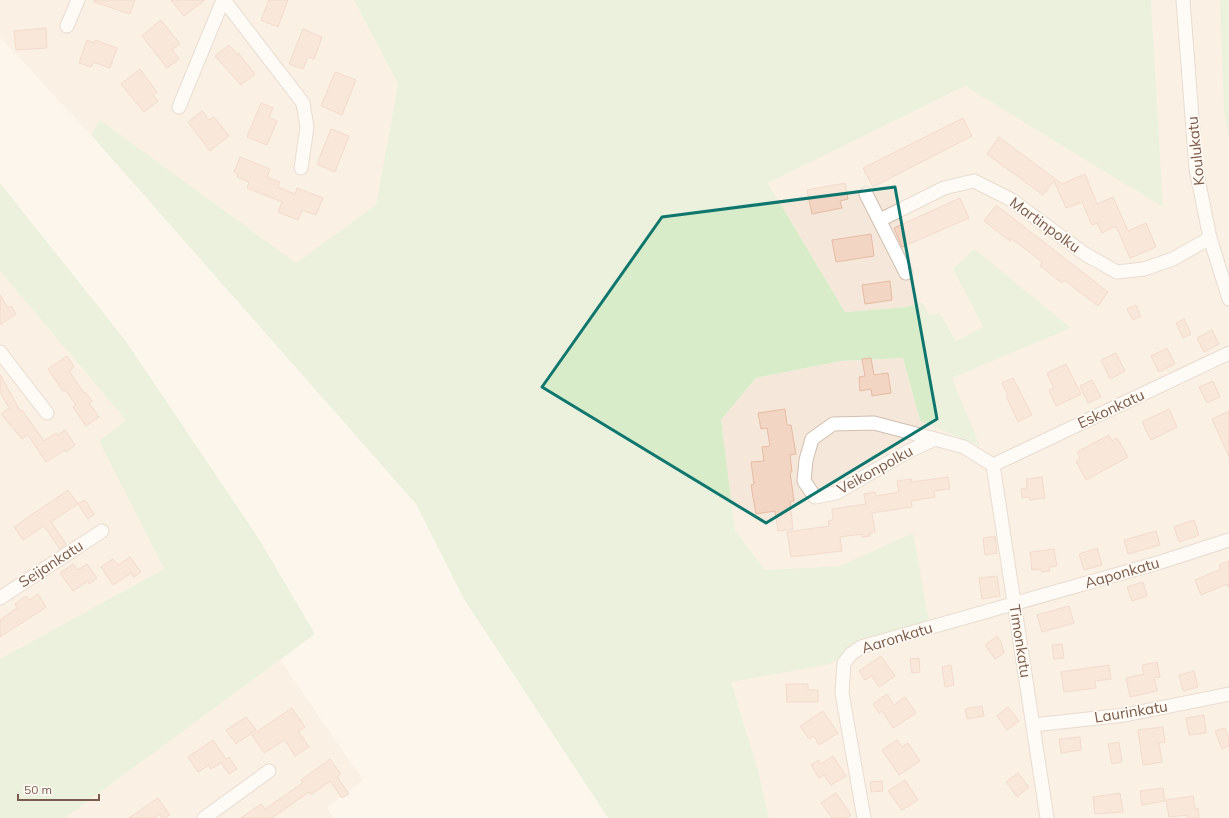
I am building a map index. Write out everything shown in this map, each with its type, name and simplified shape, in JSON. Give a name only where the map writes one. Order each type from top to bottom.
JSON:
[{"type":"street","points":[[67,26],[78,0]]},
{"type":"street","points":[[179,107],[224,0],[303,103],[307,127],[301,168]]},
{"type":"street","name":"Koulukatu","points":[[1183,0],[1196,169],[1210,238],[1229,299]]},
{"type":"street","name":"Martinpolku","points":[[880,220],[944,188],[974,181],[1010,199],[1086,254],[1117,272],[1144,269],[1173,259],[1210,238]]},
{"type":"street","points":[[866,194],[906,273]]},
{"type":"street","points":[[0,352],[47,413]]},
{"type":"street","name":"Eskonkatu","points":[[993,465],[1229,353]]},
{"type":"street","name":"Veikonpolku","points":[[935,439],[907,452],[836,493],[815,497],[804,481],[806,460],[812,439],[833,424],[874,423],[935,439],[964,447],[993,465]]},
{"type":"street","name":"Timonkatu","points":[[993,465],[1047,818]]},
{"type":"street","name":"Seijankatu","points":[[0,598],[102,530]]},
{"type":"street","name":"Aaponkatu","points":[[1014,604],[1154,564],[1229,540]]},
{"type":"street","name":"Aaronkatu","points":[[864,818],[842,693],[844,663],[851,654],[861,646],[1014,604]]},
{"type":"street","name":"Laurinkatu","points":[[1033,725],[1125,715],[1229,694]]},
{"type":"street","points":[[204,818],[269,771]]},
{"type":"highlighted area","points":[[895,187],[937,419],[766,523],[542,387],[662,217]]},
{"type":"shaded area","points":[[0,0],[354,0],[398,84],[376,205],[296,263],[100,121],[91,135],[0,37]]},
{"type":"shaded area","points":[[1151,0],[1220,0],[1224,112],[1229,140],[1229,818],[769,818],[758,770],[731,681],[825,665],[913,534],[840,566],[765,570],[735,530],[721,420],[756,378],[841,361],[903,358],[920,421],[979,446],[952,378],[1071,328],[953,269],[983,327],[956,341],[940,313],[929,315],[922,303],[907,307],[845,312],[768,183],[965,86],[1163,206]]},
{"type":"shaded area","points":[[0,271],[126,420],[99,441],[164,569],[0,659]]},
{"type":"shaded area","points":[[280,660],[363,780],[327,808],[333,818],[65,818]]},
{"type":"green space","points":[[354,0],[1151,0],[1163,207],[965,86],[768,183],[845,312],[907,307],[922,302],[929,315],[940,313],[956,341],[983,327],[953,269],[974,249],[1071,328],[952,378],[980,446],[920,421],[903,358],[841,361],[756,378],[721,420],[735,530],[765,570],[840,566],[913,533],[929,622],[825,665],[731,682],[758,770],[769,818],[608,818],[464,599],[416,504],[91,135],[100,120],[296,263],[376,205],[398,84]]},
{"type":"green space","points":[[1220,0],[1229,0],[1229,140],[1224,112]]},
{"type":"green space","points":[[0,183],[125,340],[259,539],[315,634],[65,818],[0,818],[0,659],[164,569],[99,441],[126,420],[0,271]]},
{"type":"building","points":[[94,0],[135,0],[130,14],[94,2]]},
{"type":"building","points":[[171,0],[205,0],[184,16]]},
{"type":"building","points":[[269,0],[288,0],[278,27],[261,20]]},
{"type":"building","points":[[161,20],[180,44],[172,50],[179,59],[167,68],[142,36]]},
{"type":"building","points":[[46,28],[47,48],[16,50],[14,31]]},
{"type":"building","points":[[303,29],[322,37],[314,59],[308,57],[303,69],[289,64]]},
{"type":"building","points":[[87,40],[94,43],[95,40],[117,48],[110,68],[93,62],[91,67],[79,63]]},
{"type":"building","points":[[229,45],[237,54],[238,53],[255,74],[241,85],[215,56]]},
{"type":"building","points":[[140,69],[157,92],[153,95],[158,101],[144,112],[121,84]]},
{"type":"building","points":[[335,72],[356,80],[342,115],[321,106]]},
{"type":"building","points":[[261,103],[273,108],[269,117],[277,121],[267,145],[247,137]]},
{"type":"building","points":[[202,111],[209,120],[214,117],[229,136],[210,151],[188,122]]},
{"type":"building","points":[[963,118],[972,136],[873,187],[863,168]]},
{"type":"building","points":[[331,129],[349,136],[335,172],[317,164]]},
{"type":"building","points":[[999,137],[1062,184],[1085,174],[1097,204],[1113,197],[1128,231],[1146,223],[1156,247],[1130,258],[1116,226],[1102,233],[1097,223],[1092,225],[1082,202],[1066,208],[1054,181],[1043,195],[987,154]]},
{"type":"building","points":[[240,157],[270,169],[267,177],[280,182],[278,187],[295,194],[297,188],[323,198],[316,215],[302,210],[298,220],[278,212],[282,202],[247,188],[249,182],[237,177],[238,174],[234,172]]},
{"type":"building","points":[[845,183],[848,199],[840,201],[842,208],[812,214],[807,190]]},
{"type":"building","points":[[960,198],[969,218],[902,247],[894,228]]},
{"type":"building","points":[[996,205],[1108,292],[1098,306],[1064,280],[1062,283],[1040,266],[1042,262],[1011,238],[1010,241],[984,221]]},
{"type":"building","points":[[871,234],[874,256],[836,262],[832,240]]},
{"type":"building","points":[[890,281],[892,300],[865,304],[862,285]]},
{"type":"building","points":[[0,295],[8,308],[11,306],[16,314],[0,325]]},
{"type":"building","points":[[1136,305],[1141,316],[1133,320],[1127,309]]},
{"type":"building","points":[[1184,319],[1191,334],[1183,338],[1176,323]]},
{"type":"building","points":[[1212,330],[1219,344],[1204,352],[1197,338]]},
{"type":"building","points":[[1167,348],[1175,364],[1159,372],[1151,356]]},
{"type":"building","points":[[1116,353],[1125,371],[1110,379],[1101,360]]},
{"type":"building","points":[[67,356],[74,367],[69,371],[84,393],[85,392],[92,401],[89,403],[99,417],[86,426],[73,407],[76,405],[65,390],[63,391],[48,369]]},
{"type":"building","points":[[871,358],[874,375],[888,373],[891,393],[872,396],[871,389],[860,391],[859,377],[865,376],[862,359]]},
{"type":"building","points":[[1066,364],[1081,394],[1056,406],[1049,390],[1054,388],[1047,373]]},
{"type":"building","points":[[0,374],[20,411],[22,410],[44,441],[56,433],[58,435],[65,430],[75,445],[66,452],[65,450],[46,462],[28,435],[22,439],[1,414],[9,408],[0,392]]},
{"type":"building","points":[[1013,378],[1032,415],[1018,422],[1006,396],[1008,395],[1002,383]]},
{"type":"building","points":[[1092,380],[1101,397],[1088,403],[1080,386]]},
{"type":"building","points":[[1213,381],[1220,397],[1207,403],[1199,387]]},
{"type":"building","points":[[785,409],[787,425],[791,425],[796,454],[790,455],[792,472],[790,472],[794,501],[790,502],[793,529],[778,531],[775,511],[756,514],[751,485],[754,484],[751,462],[764,461],[762,447],[770,446],[767,428],[761,429],[758,413]]},
{"type":"building","points":[[1169,409],[1177,427],[1151,440],[1142,422]]},
{"type":"building","points":[[1229,411],[1229,457],[1212,419]]},
{"type":"building","points":[[1109,435],[1112,441],[1117,438],[1128,457],[1086,480],[1076,461],[1080,458],[1077,452]]},
{"type":"building","points":[[948,477],[950,489],[934,491],[935,497],[911,501],[912,507],[872,513],[875,532],[869,533],[870,536],[862,537],[861,534],[840,537],[842,551],[791,557],[787,532],[829,526],[828,521],[833,520],[832,509],[866,504],[864,494],[875,492],[876,496],[899,492],[897,481],[911,479],[912,482]]},
{"type":"building","points":[[1042,477],[1045,498],[1030,500],[1029,497],[1022,498],[1021,489],[1027,488],[1026,479]]},
{"type":"building","points":[[68,490],[78,504],[51,522],[66,544],[60,549],[44,526],[23,540],[14,527]]},
{"type":"building","points":[[85,500],[94,514],[88,519],[78,504]]},
{"type":"building","points":[[1194,520],[1199,535],[1179,542],[1174,527]]},
{"type":"building","points":[[1156,531],[1160,545],[1128,554],[1124,540]]},
{"type":"building","points":[[995,536],[997,553],[985,555],[983,538]]},
{"type":"building","points":[[1097,548],[1102,565],[1084,570],[1079,554]]},
{"type":"building","points":[[1054,549],[1057,566],[1049,567],[1050,571],[1041,572],[1041,569],[1032,570],[1030,552]]},
{"type":"building","points":[[130,557],[141,572],[134,577],[131,573],[113,585],[101,567],[113,559],[118,565]]},
{"type":"building","points":[[1229,561],[1229,588],[1227,584],[1201,595],[1195,580],[1221,569],[1219,565]]},
{"type":"building","points":[[73,564],[78,570],[87,564],[97,578],[89,584],[88,581],[73,591],[60,573]]},
{"type":"building","points":[[997,576],[1000,596],[982,599],[979,578]]},
{"type":"building","points":[[1143,582],[1147,596],[1132,601],[1127,587]]},
{"type":"building","points":[[38,594],[46,607],[0,637],[0,620],[17,608],[15,604],[26,596],[29,600]]},
{"type":"building","points":[[1069,606],[1074,623],[1042,632],[1037,615]]},
{"type":"building","points":[[997,636],[1001,642],[1004,653],[995,659],[985,645]]},
{"type":"building","points":[[1062,644],[1064,658],[1054,659],[1052,645]]},
{"type":"building","points":[[881,656],[895,676],[879,687],[872,676],[865,680],[859,671]]},
{"type":"building","points":[[919,658],[920,672],[912,673],[910,659]]},
{"type":"building","points":[[1157,662],[1160,677],[1154,678],[1157,691],[1130,697],[1126,678],[1144,674],[1142,665]]},
{"type":"building","points":[[951,665],[954,685],[945,687],[942,667]]},
{"type":"building","points":[[1109,665],[1111,679],[1095,681],[1096,688],[1064,692],[1061,672]]},
{"type":"building","points":[[1194,671],[1198,687],[1183,691],[1179,675]]},
{"type":"building","points":[[786,684],[808,684],[808,690],[818,690],[818,702],[787,702]]},
{"type":"building","points":[[887,694],[894,705],[905,697],[916,713],[893,728],[882,711],[879,713],[873,704]]},
{"type":"building","points":[[982,706],[984,716],[967,719],[965,709]]},
{"type":"building","points":[[1008,707],[1019,721],[1007,730],[997,716]]},
{"type":"building","points":[[292,708],[305,727],[298,731],[309,747],[295,756],[285,740],[264,753],[252,735]]},
{"type":"building","points":[[823,711],[838,733],[819,745],[814,736],[809,739],[800,726]]},
{"type":"building","points":[[1204,715],[1206,733],[1189,735],[1186,718]]},
{"type":"building","points":[[246,717],[256,730],[236,744],[226,730]]},
{"type":"building","points":[[1163,727],[1165,742],[1159,743],[1162,762],[1143,765],[1138,730]]},
{"type":"building","points":[[1225,728],[1229,738],[1229,746],[1222,749],[1215,731]]},
{"type":"building","points":[[1080,737],[1081,750],[1061,753],[1059,739]]},
{"type":"building","points":[[213,740],[226,759],[229,757],[237,769],[229,774],[221,763],[211,769],[209,765],[198,772],[188,757]]},
{"type":"building","points":[[897,740],[902,747],[908,743],[920,761],[899,775],[882,750]]},
{"type":"building","points":[[1119,742],[1122,762],[1112,764],[1108,744]]},
{"type":"building","points":[[833,756],[846,776],[831,785],[824,775],[819,778],[811,765],[819,760],[821,764]]},
{"type":"building","points":[[330,759],[341,774],[337,777],[349,794],[342,798],[330,781],[311,795],[309,792],[272,818],[241,818],[261,804],[265,809],[303,783],[301,780]]},
{"type":"building","points":[[1018,773],[1029,787],[1017,797],[1006,782]]},
{"type":"building","points":[[905,780],[918,800],[902,810],[888,791]]},
{"type":"building","points":[[882,781],[883,791],[871,792],[870,782]]},
{"type":"building","points":[[1163,788],[1165,801],[1142,805],[1140,791]]},
{"type":"building","points":[[836,793],[851,815],[847,818],[832,818],[821,803]]},
{"type":"building","points":[[1120,793],[1123,812],[1095,814],[1093,797]]},
{"type":"building","points":[[1193,796],[1195,809],[1198,808],[1199,818],[1187,818],[1187,815],[1169,817],[1166,800]]},
{"type":"building","points":[[158,798],[170,815],[165,818],[162,818],[160,814],[154,818],[129,818]]}]
